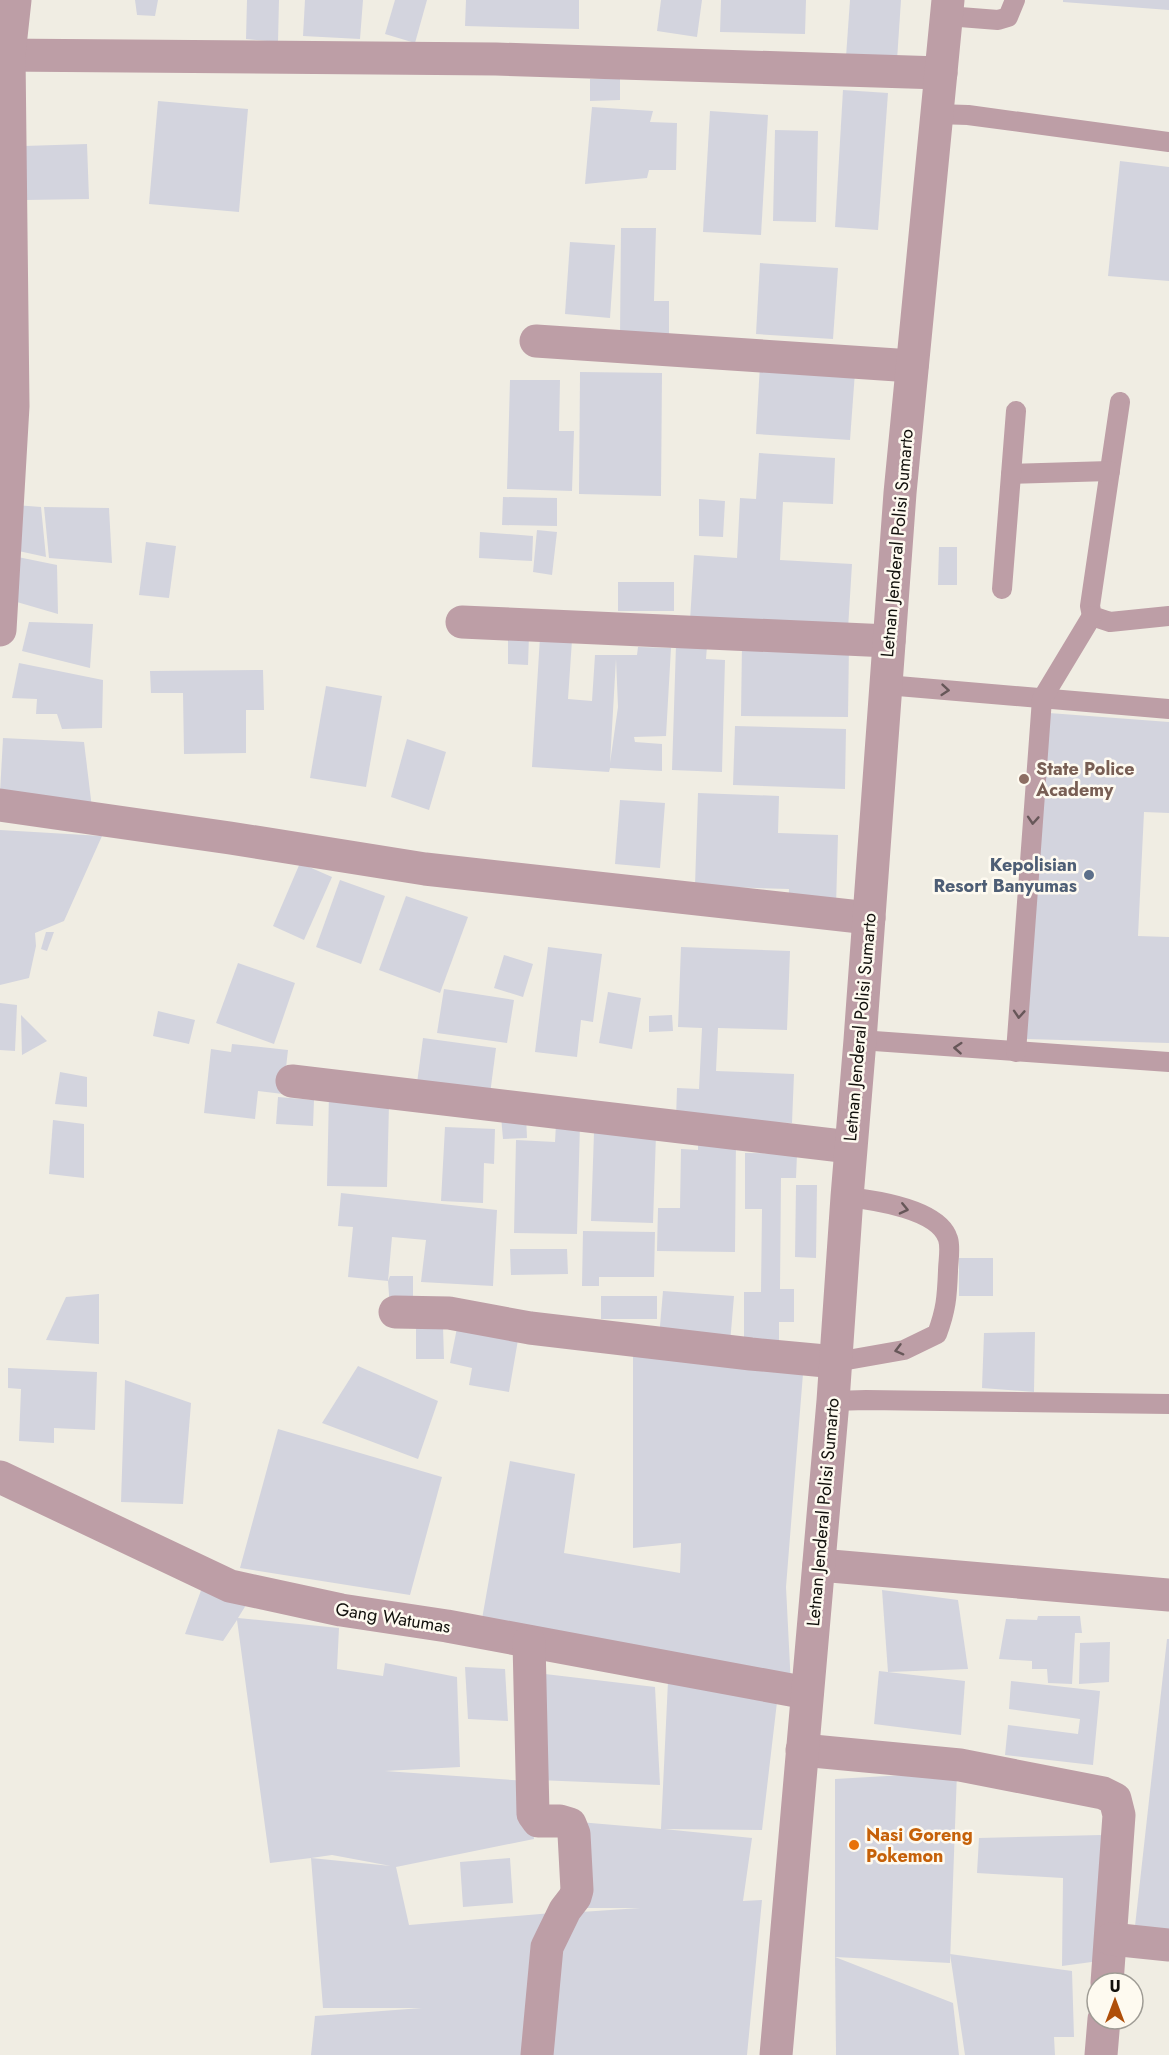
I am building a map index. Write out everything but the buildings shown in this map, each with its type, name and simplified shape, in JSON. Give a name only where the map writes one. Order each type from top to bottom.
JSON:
[{"type":"street","points":[[0,630],[13,406],[4,55],[15,0]]},
{"type":"street","name":"Letnan Jenderal Polisi Sumarto","points":[[776,2055],[834,1401],[850,1147],[860,1040],[900,493],[947,8]]},
{"type":"street","points":[[4,55],[496,59],[941,73]]},
{"type":"street","points":[[536,341],[912,366]]},
{"type":"street","points":[[462,622],[890,641]]},
{"type":"street","points":[[0,805],[425,869],[869,918]]},
{"type":"street","points":[[292,1081],[850,1147]]},
{"type":"street","points":[[395,1312],[449,1313],[530,1328],[836,1362]]},
{"type":"street","name":"Gang Watumas","points":[[0,1477],[230,1586],[341,1610],[447,1626],[807,1693]]},
{"type":"street","points":[[819,1565],[1169,1595]]},
{"type":"street","points":[[529,1642],[533,1814],[538,1821],[560,1821],[570,1824],[574,1834],[577,1890],[547,1947],[537,2055]]},
{"type":"street","points":[[802,1750],[960,1765],[1103,1793],[1115,1799],[1119,1815],[1108,1971]]},
{"type":"street","points":[[1111,1939],[1169,1945]]},
{"type":"street","points":[[1101,2055],[1103,2031]]},
{"type":"lane","points":[[947,8],[998,20],[1008,17],[1015,0]]},
{"type":"lane","points":[[937,114],[968,115],[1169,142]]},
{"type":"lane","points":[[1016,1052],[1042,699],[1092,616],[1090,606],[1120,402]]},
{"type":"lane","points":[[1002,589],[1016,411]]},
{"type":"lane","points":[[1011,474],[1110,471]]},
{"type":"lane","points":[[1092,616],[1110,622],[1169,616]]},
{"type":"lane","points":[[886,685],[1169,709]]},
{"type":"lane","points":[[860,1040],[1169,1062]]},
{"type":"lane","points":[[836,1362],[904,1350],[937,1334],[946,1310],[949,1240],[940,1225],[921,1213],[861,1198],[847,1197]]},
{"type":"lane","points":[[834,1401],[1169,1404]]},
{"type":"place","name":"State Police Academy","points":[[1024,779]]},
{"type":"place","name":"Kepolisian Resort Banyumas","points":[[1089,875]]},
{"type":"place","name":"Nasi Goreng Pokemon","points":[[854,1845]]}]
